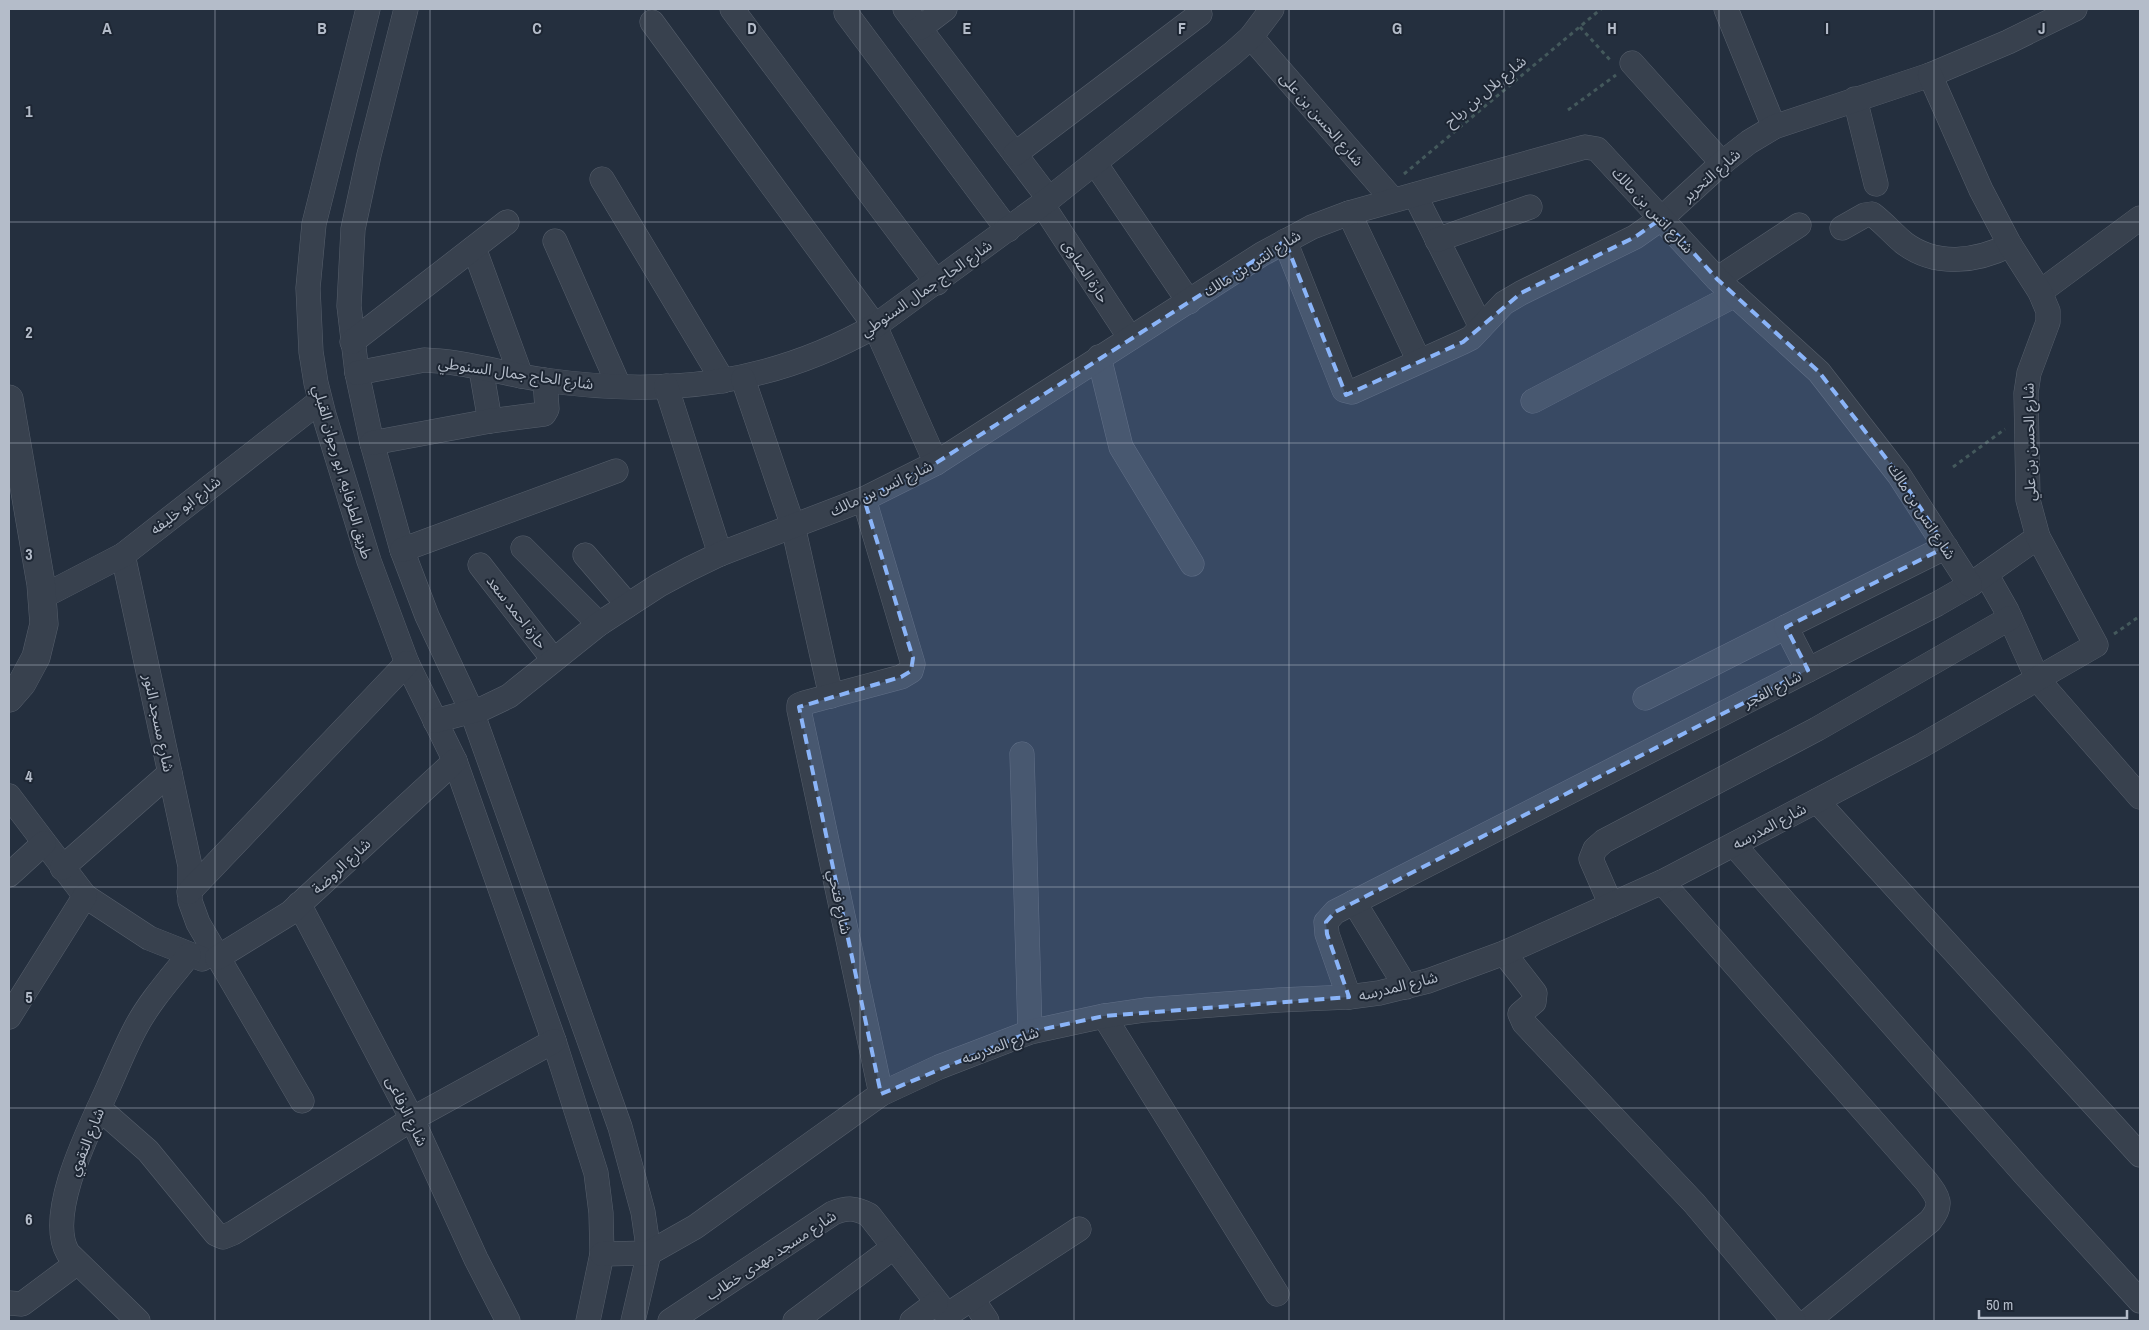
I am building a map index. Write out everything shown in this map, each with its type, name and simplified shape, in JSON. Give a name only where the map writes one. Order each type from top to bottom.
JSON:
[{"type":"street","name":"طريق الطرفايه, ابو رجوان القبلي","points":[[368,9],[320,193],[310,256],[309,320],[320,401],[369,561],[407,663],[455,761],[554,1042],[596,1174],[601,1213],[602,1254],[588,1321]]},
{"type":"street","points":[[406,9],[369,155],[353,229],[349,286],[352,342],[357,373],[372,443],[402,550],[427,616],[472,712],[620,1127],[643,1212],[649,1253],[633,1321]]},
{"type":"street","points":[[732,9],[937,283]]},
{"type":"street","name":"حارة الصاوى","points":[[905,9],[1015,154],[1130,338]]},
{"type":"street","points":[[920,28],[946,9]]},
{"type":"street","name":"شارع الحاج جمال السنوطي","points":[[357,373],[424,360],[453,362],[545,380],[619,386],[666,386],[733,380],[798,363],[850,340],[875,326],[1008,230],[1095,163],[1251,37],[1272,9]]},
{"type":"street","name":"شارع التحرير","points":[[1285,241],[1344,390],[1352,392],[1463,342],[1481,328],[1504,303],[1635,236],[1662,218],[1722,163],[1749,142],[1774,127],[1930,75],[2008,42],[2075,9]]},
{"type":"street","points":[[1734,12],[1774,127]]},
{"type":"street","points":[[846,14],[1008,230]]},
{"type":"street","points":[[1015,154],[1200,14]]},
{"type":"street","points":[[652,22],[875,326],[936,463]]},
{"type":"street","name":"شارع الحسن بن على","points":[[1251,37],[1437,240],[1481,328]]},
{"type":"street","points":[[1626,68],[1722,163]]},
{"type":"street","name":"شارع الحسن بن علي","points":[[1930,75],[1958,142],[2010,246],[2040,292],[2048,311],[2048,322],[2029,373],[2026,394],[2028,500],[2038,537],[2096,646]]},
{"type":"street","points":[[1855,99],[1876,184]]},
{"type":"street","name":"شارع انس بن مالك","points":[[435,720],[472,712],[509,696],[553,659],[628,604],[720,554],[864,499],[936,463],[1098,357],[1285,241],[1349,213],[1397,195],[1585,147],[1592,147],[1597,149],[1717,279],[1819,372],[1899,475],[1946,547],[1978,580],[2010,618],[2038,680],[2140,797]]},
{"type":"street","points":[[1095,163],[1189,302]]},
{"type":"street","points":[[602,179],[733,380],[793,526],[831,696],[901,678],[911,671],[913,664],[913,658],[864,499]]},
{"type":"street","points":[[1437,240],[1530,207]]},
{"type":"street","points":[[1349,213],[1419,361]]},
{"type":"street","points":[[1842,228],[1865,215],[1872,214],[1906,244],[1925,254],[1947,260],[1969,260],[1983,257],[2010,246]]},
{"type":"street","points":[[2040,292],[2140,218]]},
{"type":"street","points":[[352,342],[507,222]]},
{"type":"street","points":[[1717,279],[1799,225]]},
{"type":"street","points":[[555,241],[619,386]]},
{"type":"street","points":[[474,248],[521,376]]},
{"type":"street","points":[[1533,401],[1735,295]]},
{"type":"street","points":[[1098,357],[1121,448],[1192,564]]},
{"type":"street","points":[[481,369],[490,421]]},
{"type":"street","points":[[372,443],[490,421],[545,413],[547,409],[545,380]]},
{"type":"street","points":[[666,386],[720,554]]},
{"type":"street","points":[[9,399],[14,462],[42,597],[44,624],[36,657],[22,683],[9,698]]},
{"type":"street","name":"شارع ابو خليفه","points":[[42,597],[123,555],[320,401]]},
{"type":"street","points":[[402,550],[616,471]]},
{"type":"street","points":[[1808,670],[1938,604],[1978,580],[2038,537]]},
{"type":"street","points":[[1644,698],[1946,547]]},
{"type":"street","points":[[523,548],[599,624]]},
{"type":"street","name":"شارع مسجد النور","points":[[123,555],[190,866],[189,892],[193,911],[219,961],[302,1101]]},
{"type":"street","points":[[585,555],[628,604]]},
{"type":"street","name":"حارة احمد سعد","points":[[480,565],[553,659]]},
{"type":"street","points":[[1611,905],[1591,859],[1595,849],[1604,841],[1809,734],[2010,618]]},
{"type":"street","name":"شارع الفجر","points":[[1349,998],[1327,934],[1326,922],[1335,912],[1808,670],[1786,627]]},
{"type":"street","name":"شارع المدرسه","points":[[602,1254],[649,1253],[695,1227],[881,1094],[939,1067],[1030,1032],[1104,1016],[1145,1010],[1250,1002],[1349,998],[1406,987],[1504,953],[1662,882],[1734,845],[2038,680],[2096,646]]},
{"type":"street","points":[[189,892],[407,663]]},
{"type":"street","name":"شارع فتحي","points":[[831,696],[801,704],[799,710],[881,1094]]},
{"type":"street","points":[[1022,754],[1030,1032]]},
{"type":"street","name":"شارع الروضة","points":[[219,961],[281,919],[299,904],[455,761]]},
{"type":"street","points":[[62,868],[170,773]]},
{"type":"street","points":[[9,796],[85,896],[149,938],[189,955],[219,961]]},
{"type":"street","points":[[1817,801],[2140,1155]]},
{"type":"street","points":[[9,875],[44,842]]},
{"type":"street","points":[[1734,845],[2026,1176],[2140,1301]]},
{"type":"street","points":[[1662,882],[1926,1181],[1935,1192],[1938,1201],[1938,1211],[1930,1221],[1808,1321]]},
{"type":"street","points":[[9,1017],[85,896]]},
{"type":"street","points":[[1354,902],[1406,987]]},
{"type":"street","name":"شارع الرفاعى","points":[[299,904],[412,1119],[476,1259],[508,1321]]},
{"type":"street","points":[[1504,953],[1535,993],[1534,1002],[1520,1014],[1524,1023],[1694,1203],[1794,1321]]},
{"type":"street","name":"شارع التقوي","points":[[138,1321],[77,1263],[64,1245],[61,1228],[71,1173],[135,1028],[189,955]]},
{"type":"street","points":[[1104,1016],[1277,1294]]},
{"type":"street","points":[[99,1108],[148,1151],[216,1234],[223,1237],[233,1233],[412,1119],[554,1042]]},
{"type":"street","name":"شارع مسجد مهدى خطاب","points":[[670,1321],[833,1213],[845,1208],[858,1209],[869,1215],[942,1309]]},
{"type":"street","points":[[912,1321],[972,1300],[1079,1229]]},
{"type":"street","points":[[795,1321],[894,1247]]},
{"type":"street","points":[[9,1303],[22,1304],[77,1263]]},
{"type":"street","points":[[972,1300],[986,1321]]},
{"type":"path","name":"شارع بلال بن رباح","points":[[1397,195],[1600,9]]},
{"type":"path","points":[[1568,110],[1626,68],[1580,27]]},
{"type":"path","points":[[1953,467],[2027,413]]},
{"type":"path","points":[[2096,646],[2140,616]]},
{"type":"highlighted area","points":[[1662,218],[1717,279],[1819,372],[1899,475],[1946,547],[1786,627],[1808,670],[1335,912],[1326,922],[1327,934],[1349,997],[1104,1016],[1030,1032],[881,1094],[799,707],[901,677],[911,671],[913,658],[864,499],[936,463],[1285,241],[1346,395],[1463,342],[1521,293],[1635,237]]}]
